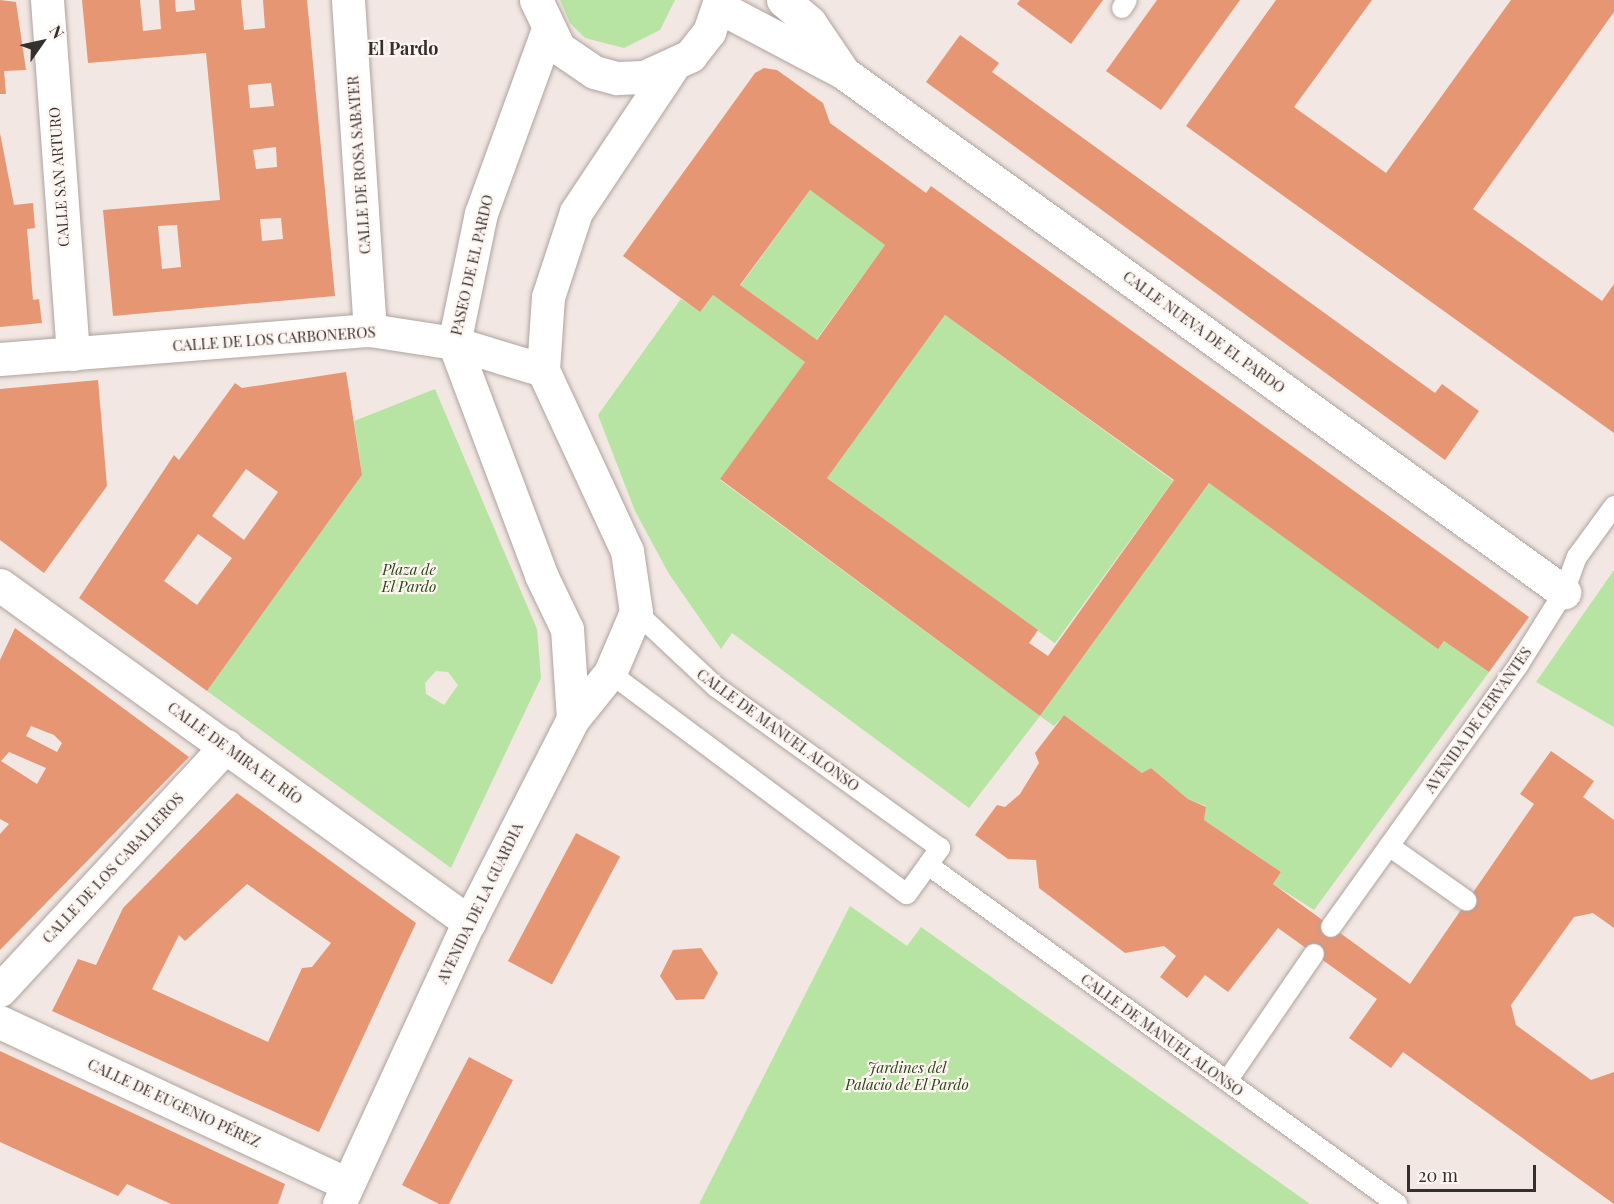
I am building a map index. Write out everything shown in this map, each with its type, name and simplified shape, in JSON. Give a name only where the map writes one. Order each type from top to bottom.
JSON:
[{"type":"street","name":"CALLE SAN ARTURO","points":[[46,0],[73,354]]},
{"type":"street","name":"CALLE DE ROSA SABATER","points":[[348,0],[370,330]]},
{"type":"street","points":[[536,0],[547,32],[574,62],[594,72],[644,78],[670,69]]},
{"type":"street","name":"CALLE NUEVA DE EL PARDO","points":[[783,0],[810,23],[843,73]]},
{"type":"street","points":[[636,612],[627,551],[543,370],[548,297],[576,212],[670,69],[709,32],[722,2]]},
{"type":"street","name":"CALLE NUEVA DE EL PARDO","points":[[722,2],[843,73],[1564,592]]},
{"type":"street","name":"PASEO DE EL PARDO","points":[[547,32],[481,213],[454,343],[541,575],[567,629],[610,673]]},
{"type":"street","name":"CALLE DE LOS CARBONEROS","points":[[0,358],[370,330],[454,343],[543,370]]},
{"type":"street","name":"CALLE DE MIRA EL RÍO","points":[[0,585],[469,922]]},
{"type":"street","name":"AVENIDA DE LA GUARDIA","points":[[343,1194],[469,922],[573,719],[610,673],[636,612]]},
{"type":"street","name":"PASEO DE EL PARDO","points":[[567,629],[573,719]]},
{"type":"street","name":"CALLE DE LOS CABALLEROS","points":[[0,990],[226,746]]},
{"type":"street","name":"CALLE DE EUGENIO PÉREZ","points":[[0,1022],[343,1194]]},
{"type":"lane","name":"AVENIDA DE CERVANTES","points":[[1331,927],[1564,592],[1577,558],[1614,506]]},
{"type":"lane","name":"CALLE DE MANUEL ALONSO","points":[[610,673],[907,894],[940,849],[716,687],[636,612]]},
{"type":"lane","points":[[1389,846],[1467,901]]},
{"type":"lane","name":"CALLE DE MANUEL ALONSO","points":[[928,865],[1397,1204]]},
{"type":"lane","points":[[1227,1081],[1314,954]]},
{"type":"green space","points":[[560,0],[675,0],[660,30],[624,48],[585,38],[570,23]]},
{"type":"green space","points":[[810,190],[885,245],[816,340],[741,285]]},
{"type":"green space","points":[[713,295],[805,362],[720,480],[1040,716],[969,808],[732,633],[721,649],[669,574],[635,511],[598,415],[681,299],[700,312]]},
{"type":"green space","points":[[945,315],[1173,481],[1055,643],[827,478]]},
{"type":"green space","name":"Plaza de El Pardo","points":[[435,389],[537,629],[541,678],[451,868],[207,691],[362,475],[354,421]],"holes":[[[436,671],[448,672],[458,685],[444,705],[426,694],[425,683]]]},
{"type":"green space","points":[[1209,483],[1438,648],[1444,641],[1489,672],[1314,910],[1273,884],[1281,872],[1204,820],[1206,806],[1188,799],[1151,768],[1142,773],[1064,715],[1054,726],[1040,716]]},
{"type":"green space","points":[[1614,570],[1614,727],[1536,682]]},
{"type":"green space","name":"Jardines del Palacio de El Pardo","points":[[850,906],[907,946],[921,927],[1310,1204],[699,1204]]},
{"type":"building","points":[[0,0],[16,2],[26,70],[4,71],[6,94],[0,94]]},
{"type":"building","points":[[82,0],[140,0],[143,31],[161,29],[159,0],[175,0],[176,12],[195,10],[194,0],[241,0],[244,30],[265,28],[263,0],[307,0],[335,296],[113,316],[103,210],[220,200],[206,53],[88,63]],"holes":[[[271,83],[274,106],[250,108],[248,85]],[[276,147],[277,167],[256,169],[253,150]],[[281,218],[283,239],[262,241],[260,219]],[[177,225],[181,267],[162,269],[158,226]]]},
{"type":"building","points":[[1020,0],[1103,0],[1071,44],[1017,4]]},
{"type":"building","points":[[1157,0],[1240,0],[1161,110],[1106,71]]},
{"type":"building","points":[[1276,0],[1372,0],[1294,107],[1386,173],[1511,0],[1614,0],[1614,12],[1473,209],[1602,301],[1614,284],[1614,433],[1186,126]]},
{"type":"building","points":[[960,35],[999,63],[992,72],[1435,393],[1442,384],[1479,411],[1445,460],[926,82]]},
{"type":"building","points":[[764,68],[777,70],[823,103],[830,123],[926,193],[931,186],[1529,617],[1489,672],[1444,641],[1438,649],[1209,483],[1040,716],[720,479],[805,362],[713,295],[700,312],[623,256],[755,73]],"holes":[[[810,190],[885,245],[817,340],[740,285]],[[945,315],[1174,480],[1048,656],[1029,643],[1038,630],[827,478]]]},
{"type":"building","points":[[0,133],[14,205],[33,203],[35,228],[27,229],[33,300],[39,299],[42,323],[0,327]]},
{"type":"building","points":[[346,372],[362,475],[207,691],[79,598],[174,455],[179,460],[235,383],[242,388]],"holes":[[[246,469],[278,492],[244,540],[212,516]],[[198,534],[232,558],[197,605],[164,581]]]},
{"type":"building","points":[[98,380],[107,486],[44,573],[0,540],[0,389]]},
{"type":"building","points":[[15,628],[189,757],[0,950],[0,834],[9,824],[0,819],[0,660]],"holes":[[[31,726],[54,735],[62,743],[57,752],[26,736]],[[9,752],[46,768],[37,784],[1,761]]]},
{"type":"building","points":[[1064,715],[1142,773],[1151,768],[1188,799],[1206,807],[1204,820],[1281,872],[1273,884],[1410,984],[1534,804],[1520,794],[1551,751],[1594,781],[1583,797],[1614,820],[1614,928],[1593,913],[1574,917],[1511,1005],[1516,1025],[1591,1080],[1614,1072],[1614,1204],[1403,1052],[1391,1068],[1349,1038],[1377,999],[1278,928],[1228,992],[1205,975],[1187,998],[1160,977],[1176,956],[1164,946],[1125,953],[1039,888],[1036,860],[1008,859],[975,835],[997,805],[1005,807],[1020,794],[1039,763],[1035,753]]},
{"type":"building","points":[[237,793],[416,923],[319,1132],[52,1011],[78,959],[96,965],[123,908]],"holes":[[[247,884],[331,943],[312,967],[302,968],[268,1042],[152,989],[179,935],[185,941]]]},
{"type":"building","points":[[576,833],[620,856],[552,985],[508,961]]},
{"type":"building","points":[[701,948],[718,973],[704,999],[676,1000],[660,976],[673,950]]},
{"type":"building","points":[[0,1051],[285,1184],[278,1204],[171,1204],[127,1184],[118,1196],[0,1142]]},
{"type":"building","points":[[469,1057],[513,1080],[449,1204],[439,1204],[402,1185]]},
{"type":"district","name":"El Pardo","points":[[403,48]]}]
